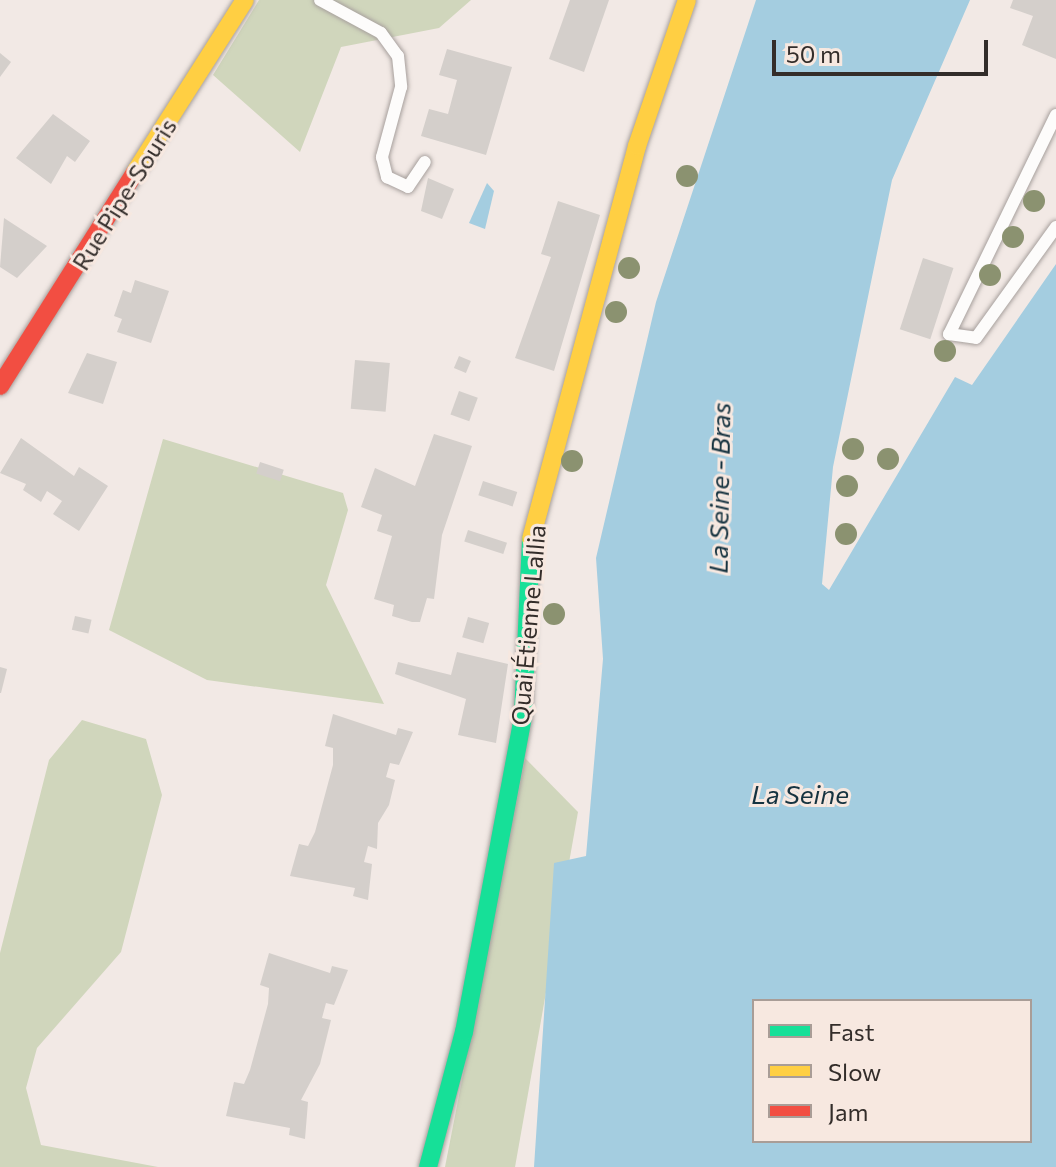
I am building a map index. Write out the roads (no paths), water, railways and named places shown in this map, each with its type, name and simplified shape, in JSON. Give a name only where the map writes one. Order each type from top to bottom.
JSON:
[{"type":"street","name":"Rue Pipe-Souris","points":[[0,386],[245,0]]},
{"type":"street","name":"Quai Étienne Lallia","points":[[428,1167],[464,1032],[523,716],[531,536],[637,146],[687,0]]},
{"type":"lane","points":[[320,0],[381,33],[398,56],[401,87],[382,157],[387,177],[408,187],[425,162]]},
{"type":"lane","points":[[1056,115],[949,334],[976,338],[1056,227]]},
{"type":"water","name":"La Seine","points":[[756,0],[970,0],[892,180],[833,467],[822,584],[829,590],[955,377],[972,385],[1056,264],[1056,1167],[534,1167],[554,863],[586,856],[603,659],[596,558],[656,302]]},
{"type":"water","points":[[487,183],[494,191],[485,229],[469,223]]},
{"type":"water label","name":"La Seine - Bras","points":[[719,488]]}]
